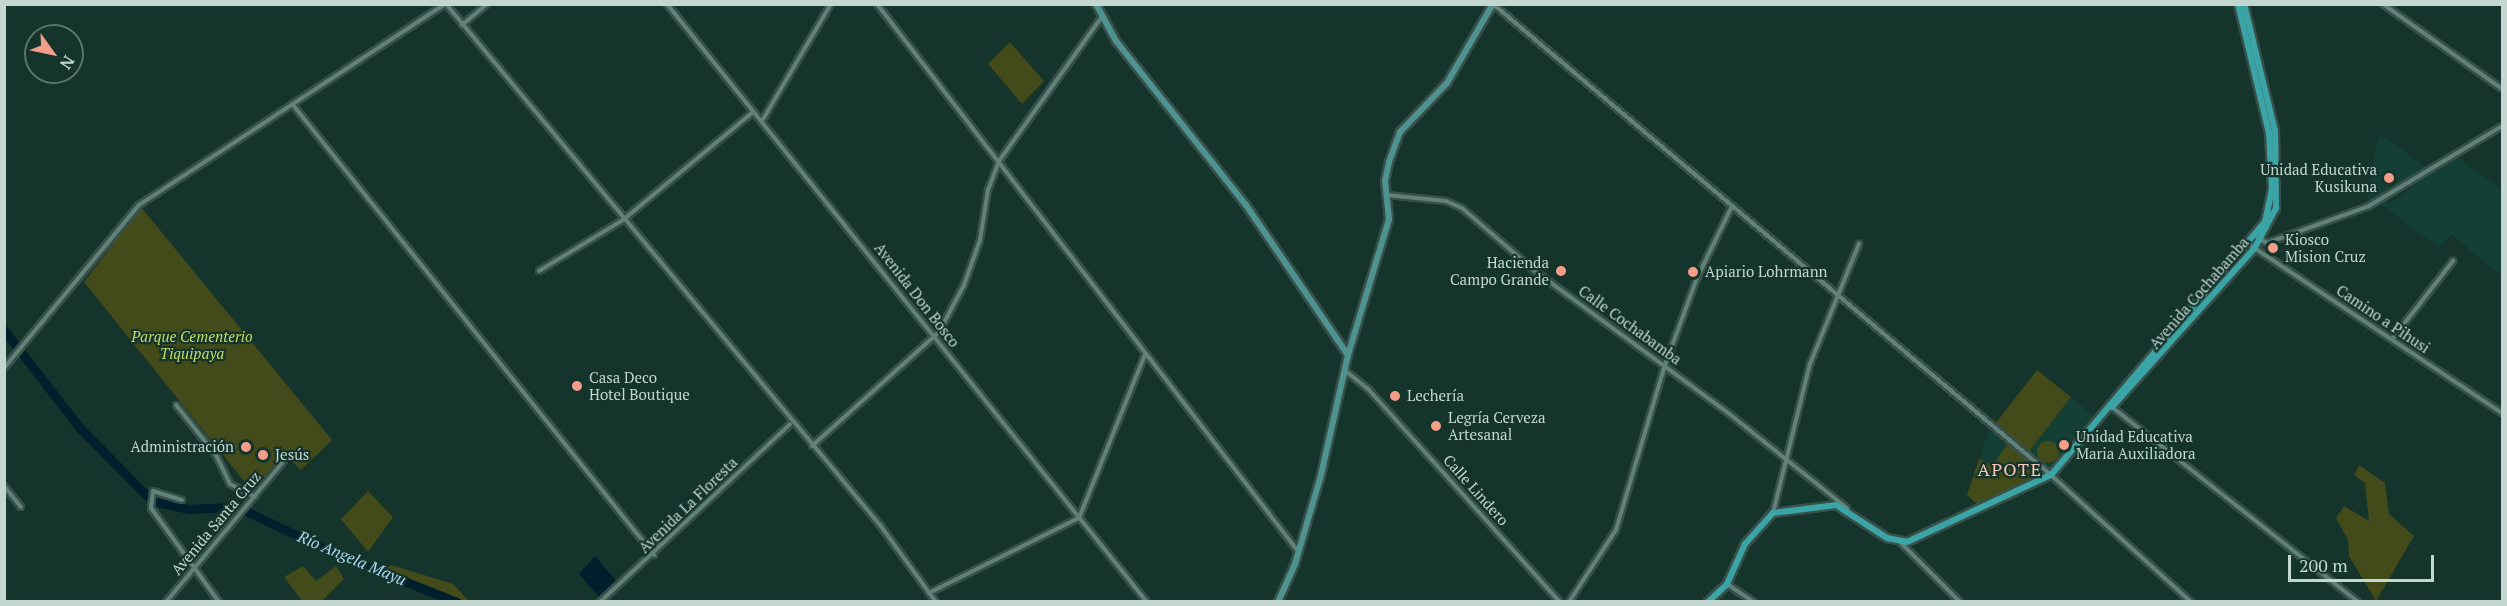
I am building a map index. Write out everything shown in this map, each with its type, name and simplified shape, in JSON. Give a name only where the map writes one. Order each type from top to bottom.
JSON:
[{"type":"main road","name":"Avenida Cochabamba","points":[[2238,4],[2269,133],[2271,201],[2259,238]]},
{"type":"main road","name":"Avenida Cochabamba","points":[[1900,542],[1913,541],[2051,475],[2259,238],[2276,208],[2275,131],[2244,4]]},
{"type":"main road","points":[[1708,602],[1727,584],[1745,544],[1773,513],[1821,504],[1846,508],[1900,542]]},
{"type":"street","points":[[4,368],[139,205],[445,4],[791,424],[880,525],[936,602]]},
{"type":"street","points":[[462,25],[487,4]]},
{"type":"street","name":"Avenida Don Bosco","points":[[667,4],[1147,602]]},
{"type":"street","points":[[762,121],[831,4]]},
{"type":"street","points":[[877,4],[1297,550]]},
{"type":"street","points":[[1096,4],[1104,14],[1105,27],[1246,205],[1348,355]]},
{"type":"street","points":[[1278,602],[1297,550],[1347,372],[1348,355],[1389,219],[1386,172],[1400,132],[1447,83],[1493,4],[1666,147],[1673,159],[1731,208],[1835,292],[2051,475],[2191,602]]},
{"type":"street","points":[[2383,4],[2502,89]]},
{"type":"street","points":[[812,446],[934,338],[964,285],[999,161],[1104,14]]},
{"type":"street","points":[[293,105],[654,555]]},
{"type":"street","points":[[539,271],[623,220],[753,112]]},
{"type":"street","points":[[2259,238],[2267,243],[2369,206],[2502,126]]},
{"type":"street","name":"Calle Cochabamba","points":[[1387,195],[1446,201],[1462,208],[1535,271],[1665,365],[1846,508]]},
{"type":"street","points":[[1569,602],[1616,530],[1665,365],[1713,241],[1731,208]]},
{"type":"street","points":[[1773,513],[1784,458],[1835,292],[1858,244]]},
{"type":"street","name":"Camino a Pihusi","points":[[2252,247],[2393,338],[2502,413]]},
{"type":"street","points":[[2393,338],[2453,261]]},
{"type":"street","points":[[929,593],[1079,518],[1145,354]]},
{"type":"street","name":"Calle Lindero","points":[[1347,372],[1369,390],[1560,602]]},
{"type":"street","points":[[176,405],[216,455],[230,484],[255,497]]},
{"type":"street","points":[[2112,407],[2358,602]]},
{"type":"street","name":"Avenida La Floresta","points":[[600,602],[654,555],[791,424]]},
{"type":"street","name":"Avenida Santa Cruz","points":[[166,602],[284,460]]},
{"type":"street","points":[[4,486],[21,507]]},
{"type":"street","points":[[182,500],[153,491],[152,508],[219,602]]},
{"type":"street","points":[[1900,542],[1960,602]]},
{"type":"street","points":[[1727,584],[1754,602]]},
{"type":"shaded area","name":"Unidad Educativa Kusikuna","points":[[2379,134],[2426,167],[2370,201],[2366,195]]},
{"type":"shaded area","points":[[2455,156],[2502,190],[2502,276],[2452,235],[2439,247],[2381,205],[2385,200],[2390,203]]},
{"type":"shaded area","points":[[2071,397],[2096,418],[2050,471],[2029,452]]},
{"type":"shaded area","points":[[1989,430],[2007,444],[1993,465],[1979,459]]},
{"type":"green space","points":[[1010,42],[1044,81],[1022,104],[988,64]]},
{"type":"green space","name":"Parque Cementerio Tiquipaya","points":[[141,207],[332,440],[301,470],[284,454],[252,491],[84,282]]},
{"type":"green space","points":[[2037,370],[2071,397],[2029,452],[1995,424]]},
{"type":"green space","points":[[2048,441],[2058,448],[2059,452],[2052,462],[2048,463],[2038,456],[2037,452],[2044,442]]},
{"type":"green space","points":[[2008,443],[2046,476],[1980,507],[1967,495],[1979,459],[1993,465]]},
{"type":"green space","points":[[2359,465],[2385,483],[2389,514],[2414,536],[2376,601],[2349,556],[2348,540],[2336,518],[2344,506],[2369,521],[2365,483],[2354,475]]},
{"type":"green space","points":[[368,491],[393,517],[368,552],[341,519]]},
{"type":"green space","points":[[391,565],[453,584],[469,601],[449,601],[372,574]]},
{"type":"green space","points":[[303,566],[316,581],[336,566],[344,579],[322,601],[302,601],[284,577]]},
{"type":"water","points":[[595,556],[617,582],[599,597],[579,574]]},
{"type":"waterway","name":"Río Angela Mayu","points":[[4,330],[79,427],[147,496]]},
{"type":"waterway","name":"Río Angela Mayu","points":[[156,502],[188,509],[236,507]]},
{"type":"waterway","name":"Río Angela Mayu","points":[[248,512],[336,554],[457,602]]},
{"type":"place","name":"Unidad Educativa Kusikuna","points":[[2389,178]]},
{"type":"place","name":"Kiosco Mision Cruz","points":[[2273,248]]},
{"type":"place","name":"Hacienda Campo Grande","points":[[1561,271]]},
{"type":"place","name":"Apiario Lohrmann","points":[[1693,272]]},
{"type":"place","name":"Casa Deco Hotel Boutique","points":[[577,386]]},
{"type":"place","name":"Lechería","points":[[1395,396]]},
{"type":"place","name":"Legría Cerveza Artesanal","points":[[1436,426]]},
{"type":"place","name":"Unidad Educativa Maria Auxiliadora","points":[[2064,445]]},
{"type":"place","name":"Administración","points":[[246,447]]},
{"type":"place","name":"Jesús","points":[[263,455]]},
{"type":"district","name":"APOTE","points":[[2010,469]]}]
